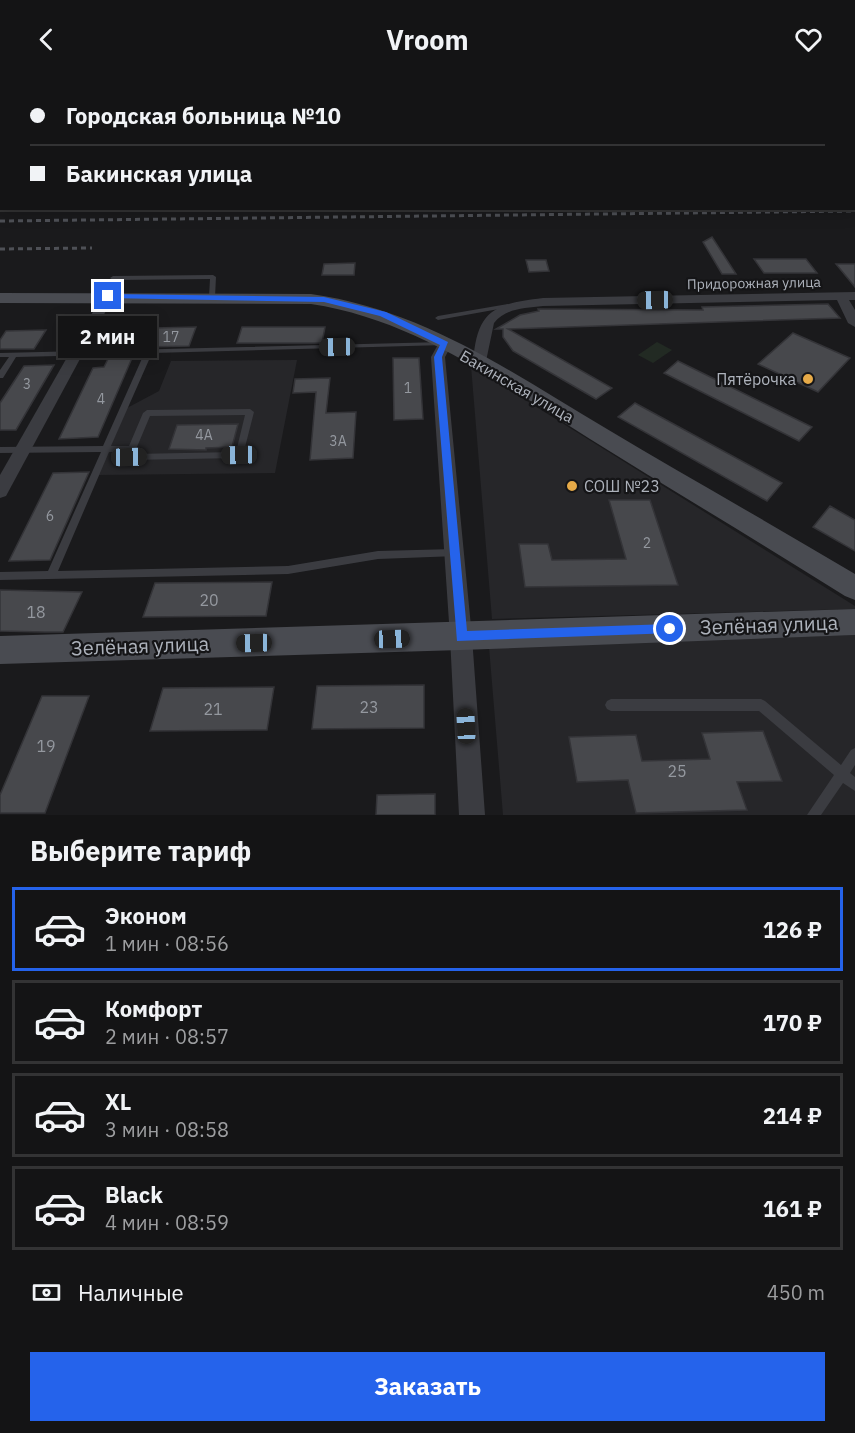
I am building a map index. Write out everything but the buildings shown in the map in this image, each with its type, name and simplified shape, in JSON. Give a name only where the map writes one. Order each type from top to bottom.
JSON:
[{"type":"main road","name":"Бакинская улица","points":[[0,298],[111,287],[212,297],[311,298],[336,302],[397,319],[480,363],[855,588]]},
{"type":"main road","name":"Зелёная улица","points":[[3,656],[855,622]]},
{"type":"street","points":[[0,491],[111,287]]},
{"type":"street","points":[[841,296],[855,323]]},
{"type":"street","name":"Придорожная улица","points":[[480,363],[481,335],[486,321],[497,312],[515,305],[543,302],[855,296]]},
{"type":"street","points":[[445,344],[438,357],[461,637],[471,815]]},
{"type":"lane","points":[[438,318],[515,305]]},
{"type":"lane","points":[[0,355],[445,344]]},
{"type":"lane","points":[[51,575],[149,351]]},
{"type":"lane","points":[[0,376],[14,354]]},
{"type":"lane","points":[[250,412],[239,455],[129,457],[133,448],[147,413],[250,412]]},
{"type":"lane","points":[[0,450],[133,448]]},
{"type":"lane","points":[[0,576],[288,570],[378,555],[454,553]]},
{"type":"lane","points":[[611,705],[761,705],[855,784]]},
{"type":"lane","points":[[813,815],[855,754]]},
{"type":"shaded area","points":[[657,342],[672,350],[653,363],[638,355]]},
{"type":"shaded area","points":[[297,360],[275,473],[98,475],[127,408],[159,391],[171,361]]},
{"type":"shaded area","name":"СОШ №23","points":[[471,366],[855,606],[855,609],[492,619]]},
{"type":"shaded area","points":[[855,635],[855,815],[503,815],[489,647]]},
{"type":"railway","points":[[0,221],[855,211]]},
{"type":"railway","points":[[0,249],[92,248]]},
{"type":"place","name":"Пятёрочка","points":[[808,379]]},
{"type":"place","name":"СОШ №23","points":[[572,486]]},
{"type":"route","points":[[108,296],[324,299],[383,314],[445,344],[438,357],[461,637],[670,629]]}]
